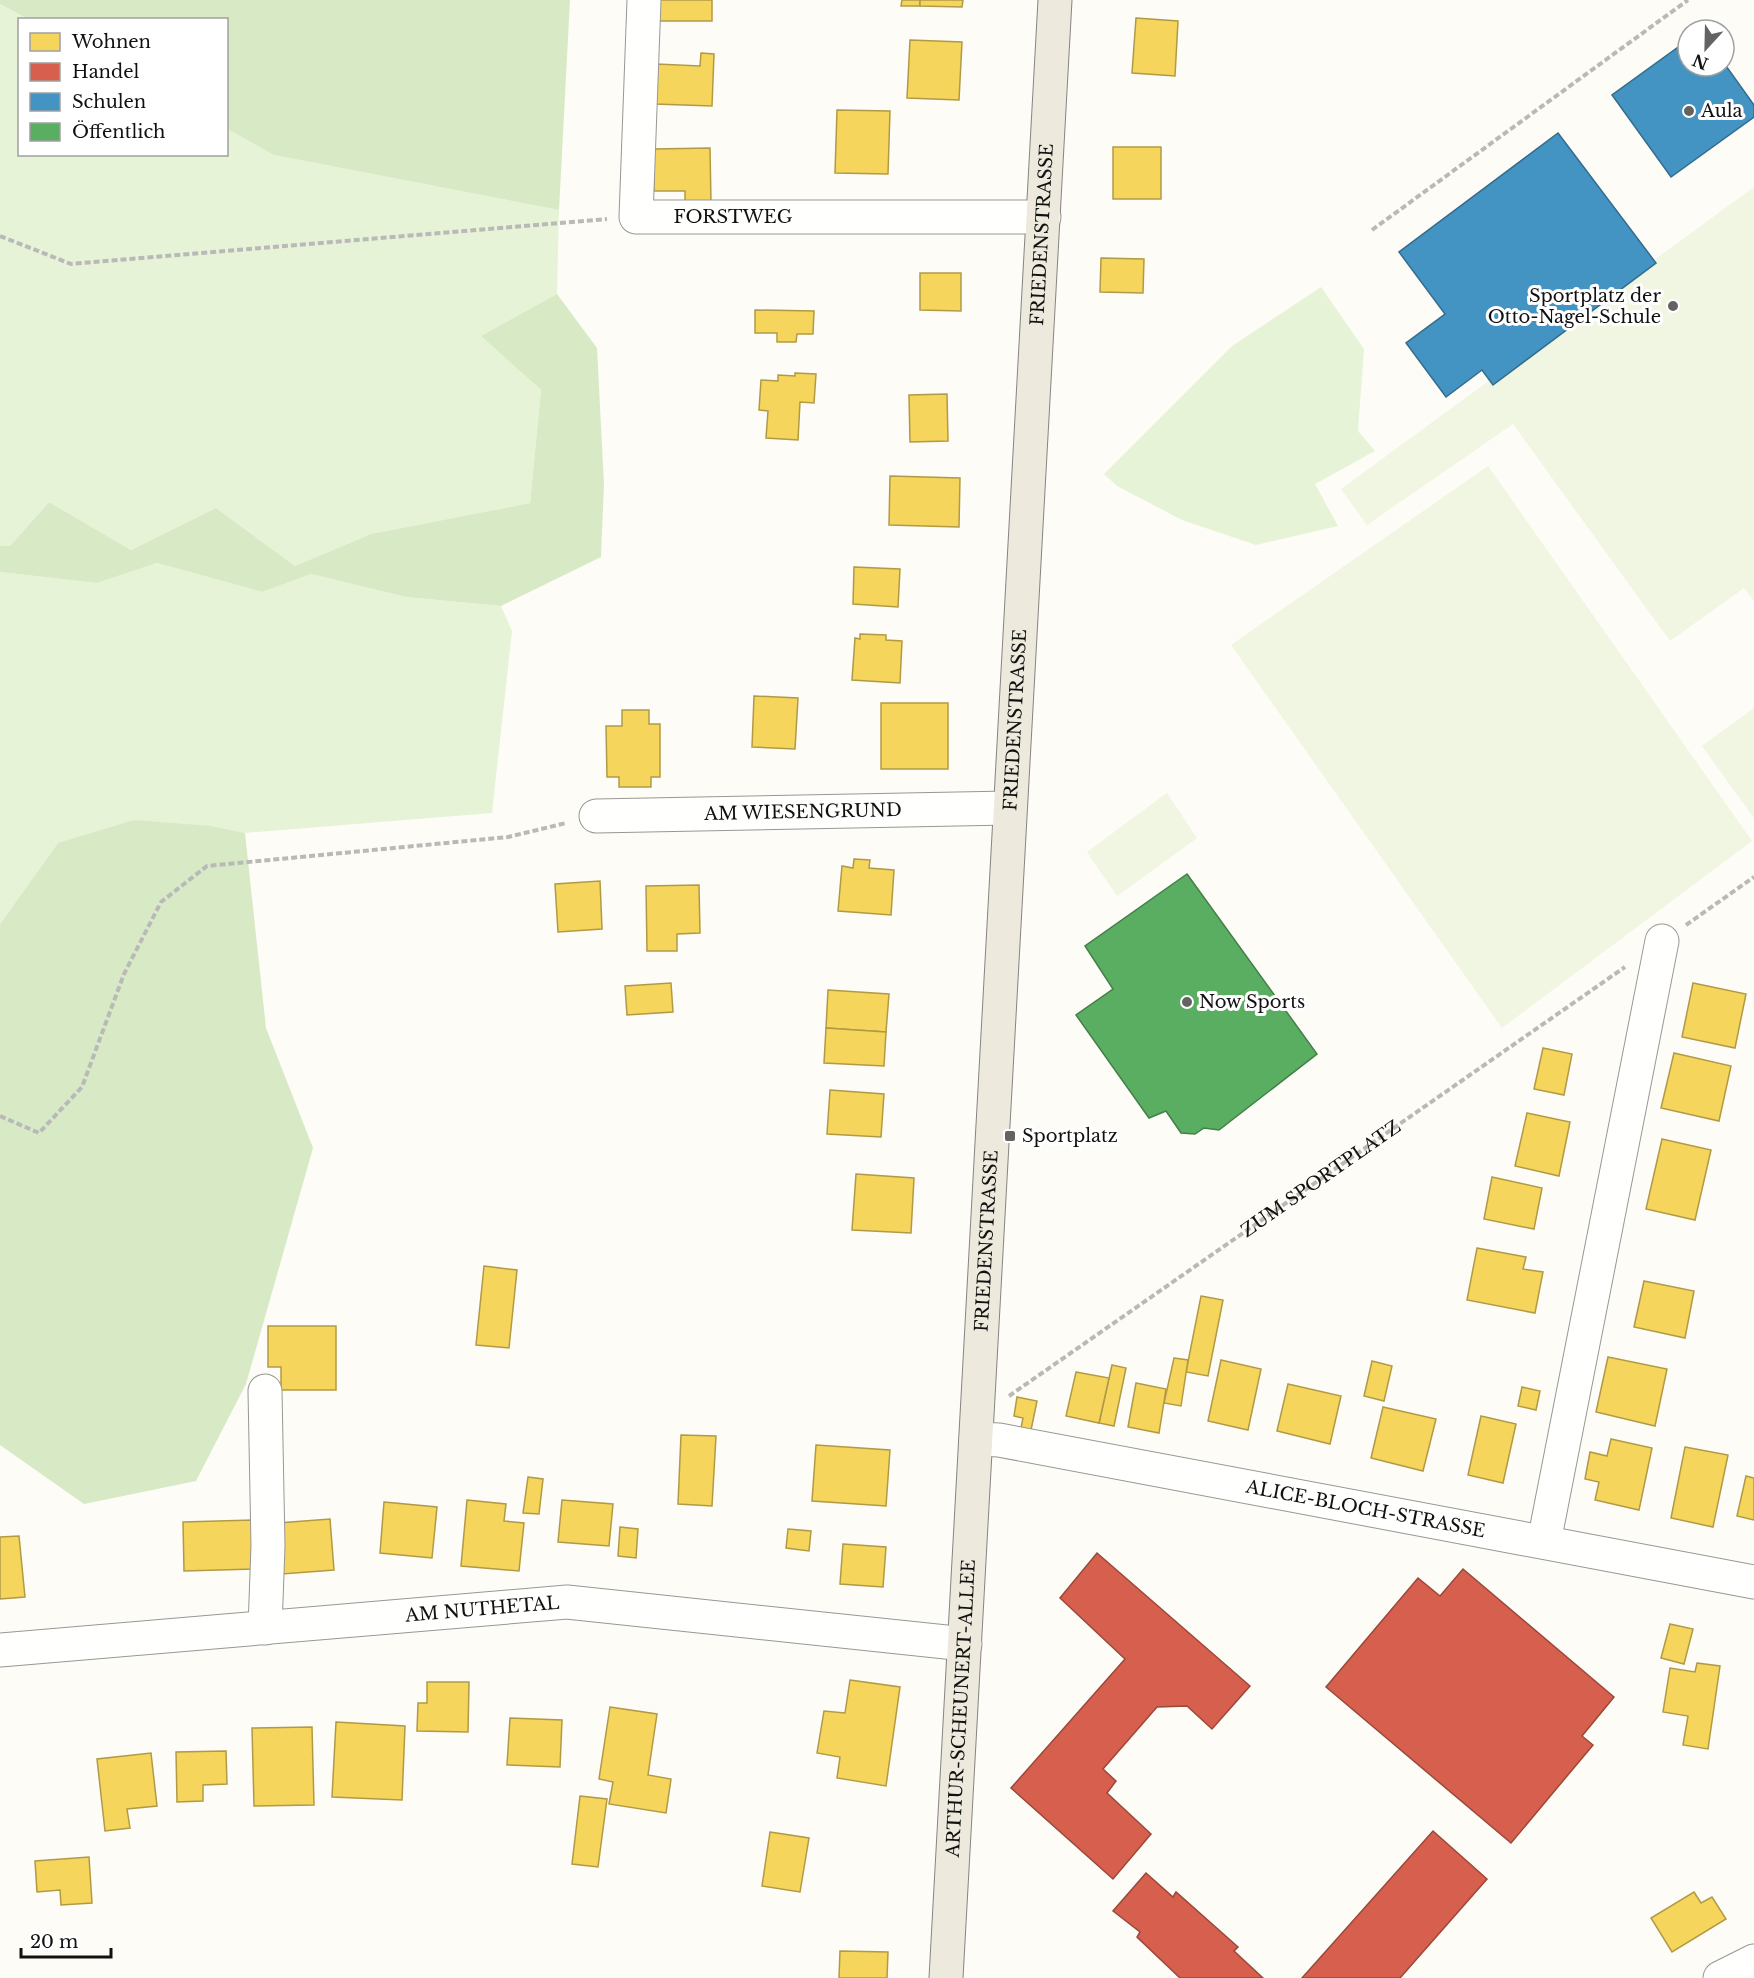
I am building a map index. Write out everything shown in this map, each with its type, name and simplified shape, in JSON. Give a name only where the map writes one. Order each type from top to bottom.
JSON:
[{"type":"main road","name":"FRIEDENSTRASSE","points":[[976,1426],[1055,0]]},
{"type":"main road","name":"ARTHUR-SCHEUNERT-ALLEE","points":[[946,1978],[976,1426]]},
{"type":"street","points":[[636,217],[644,0]]},
{"type":"street","name":"FORSTWEG","points":[[636,217],[1044,217]]},
{"type":"street","name":"AM WIESENGRUND","points":[[596,816],[1009,808]]},
{"type":"street","points":[[1544,1542],[1662,941]]},
{"type":"street","points":[[265,1391],[267,1546],[265,1628]]},
{"type":"street","name":"ALICE-BLOCH-STRASSE","points":[[976,1426],[999,1440],[1754,1581]]},
{"type":"street","name":"AM NUTHETAL","points":[[0,1650],[567,1602],[965,1644]]},
{"type":"street","points":[[1720,1978],[1754,1961]]},
{"type":"path","points":[[1372,230],[1688,0]]},
{"type":"path","points":[[0,236],[71,264],[636,217]]},
{"type":"path","points":[[0,1116],[39,1133],[82,1087],[124,974],[161,902],[207,866],[508,837],[596,816]]},
{"type":"path","name":"ZUM SPORTPLATZ","points":[[976,1426],[1000,1402],[1754,877]]},
{"type":"green space","points":[[0,0],[570,0],[559,210],[274,155],[228,130],[228,18],[26,18],[0,4]]},
{"type":"green space","points":[[0,4],[26,18],[18,18],[18,156],[228,156],[228,130],[274,155],[559,210],[557,294],[482,336],[541,390],[530,503],[371,534],[295,566],[216,508],[131,550],[49,502],[10,546],[0,546]]},
{"type":"green space","name":"Sportplatz der Otto-Nagel-Schule","points":[[1754,187],[1754,601],[1744,588],[1670,641],[1513,424],[1367,525],[1341,489]]},
{"type":"green space","points":[[1321,287],[1364,349],[1358,431],[1375,451],[1315,484],[1338,526],[1256,545],[1182,520],[1117,486],[1104,474],[1232,346]]},
{"type":"green space","points":[[557,294],[597,348],[604,485],[601,557],[501,606],[406,597],[311,574],[262,592],[157,563],[97,583],[0,572],[0,546],[10,546],[49,502],[131,550],[216,508],[295,566],[371,534],[530,503],[541,390],[481,336]]},
{"type":"green space","points":[[1488,466],[1752,841],[1502,1028],[1231,645]]},
{"type":"green space","points":[[157,563],[262,592],[311,574],[406,597],[501,606],[512,631],[492,813],[245,833],[212,826],[58,843],[0,924],[0,572],[97,583]]},
{"type":"green space","points":[[1754,708],[1754,818],[1702,746]]},
{"type":"green space","points":[[1167,793],[1197,838],[1117,896],[1087,852]]},
{"type":"green space","points":[[134,820],[212,826],[245,833],[266,1028],[313,1148],[246,1384],[196,1481],[84,1504],[0,1445],[0,924],[58,843]]},
{"type":"building: Wohnen","points":[[659,0],[712,0],[712,21],[659,21]]},
{"type":"building: Wohnen","points":[[902,0],[920,0],[920,6],[901,6]]},
{"type":"building: Wohnen","points":[[920,0],[963,0],[962,7],[920,6]]},
{"type":"building: Wohnen","points":[[1136,18],[1178,21],[1175,76],[1132,73]]},
{"type":"building: Wohnen","points":[[910,40],[962,42],[959,100],[907,98]]},
{"type":"building: Wohnen","points":[[701,53],[714,54],[712,106],[655,104],[657,64],[700,66]]},
{"type":"building: Wohnen","points":[[837,110],[890,111],[888,174],[835,173]]},
{"type":"building: Wohnen","points":[[1113,147],[1161,147],[1161,199],[1113,199]]},
{"type":"building: Wohnen","points":[[710,148],[711,203],[685,203],[685,191],[654,191],[653,149]]},
{"type":"building: Wohnen","points":[[1101,258],[1144,259],[1143,293],[1100,292]]},
{"type":"building: Wohnen","points":[[920,273],[961,273],[961,311],[920,310]]},
{"type":"building: Wohnen","points":[[755,310],[814,311],[813,334],[797,334],[796,342],[777,342],[777,333],[755,333]]},
{"type":"building: Wohnen","points":[[795,373],[816,374],[814,403],[800,402],[798,440],[766,438],[768,411],[759,410],[761,380],[778,381],[778,375],[795,376]]},
{"type":"building: Wohnen","points":[[947,394],[948,441],[910,442],[909,395]]},
{"type":"building: Wohnen","points":[[890,476],[960,478],[959,527],[889,525]]},
{"type":"building: Wohnen","points":[[854,567],[900,569],[898,607],[853,604]]},
{"type":"building: Wohnen","points":[[860,634],[886,635],[886,640],[902,641],[900,683],[852,680],[855,638],[860,639]]},
{"type":"building: Wohnen","points":[[754,696],[798,698],[795,749],[752,747]]},
{"type":"building: Wohnen","points":[[881,703],[948,703],[948,769],[881,769]]},
{"type":"building: Wohnen","points":[[622,710],[649,710],[649,724],[660,724],[660,777],[651,777],[651,787],[619,787],[619,777],[607,777],[606,726],[622,726]]},
{"type":"building: Wohnen","points":[[854,859],[870,860],[869,868],[894,870],[891,915],[838,911],[842,866],[853,868]]},
{"type":"building: Wohnen","points":[[600,881],[602,929],[558,932],[555,884]]},
{"type":"building: Wohnen","points":[[699,885],[700,933],[677,934],[677,951],[647,951],[646,886]]},
{"type":"building: Wohnen","points":[[671,983],[673,1012],[627,1015],[625,986]]},
{"type":"building: Wohnen","points":[[1693,983],[1746,994],[1735,1048],[1682,1037]]},
{"type":"building: Wohnen","points":[[828,990],[889,994],[886,1032],[826,1028]]},
{"type":"building: Wohnen","points":[[826,1028],[886,1032],[884,1066],[824,1063]]},
{"type":"building: Wohnen","points":[[1543,1048],[1572,1054],[1564,1095],[1534,1089]]},
{"type":"building: Wohnen","points":[[1674,1053],[1731,1066],[1719,1121],[1661,1108]]},
{"type":"building: Wohnen","points":[[830,1090],[884,1094],[881,1137],[827,1134]]},
{"type":"building: Wohnen","points":[[1527,1113],[1570,1122],[1559,1176],[1515,1166]]},
{"type":"building: Wohnen","points":[[1662,1139],[1711,1150],[1695,1220],[1646,1209]]},
{"type":"building: Wohnen","points":[[856,1174],[914,1178],[911,1233],[852,1230]]},
{"type":"building: Wohnen","points":[[1492,1177],[1542,1188],[1534,1229],[1484,1219]]},
{"type":"building: Wohnen","points":[[1477,1248],[1526,1257],[1523,1269],[1543,1272],[1535,1313],[1467,1300]]},
{"type":"building: Wohnen","points":[[484,1266],[517,1270],[509,1348],[476,1345]]},
{"type":"building: Wohnen","points":[[1644,1281],[1694,1291],[1685,1338],[1634,1327]]},
{"type":"building: Wohnen","points":[[1201,1296],[1223,1300],[1208,1376],[1186,1372]]},
{"type":"building: Wohnen","points":[[268,1326],[336,1326],[336,1390],[281,1390],[281,1367],[268,1367]]},
{"type":"building: Wohnen","points":[[1608,1357],[1667,1369],[1655,1426],[1596,1412]]},
{"type":"building: Wohnen","points":[[1174,1358],[1188,1360],[1181,1406],[1164,1403]]},
{"type":"building: Wohnen","points":[[1221,1360],[1261,1369],[1248,1430],[1208,1421]]},
{"type":"building: Wohnen","points":[[1372,1361],[1392,1366],[1384,1401],[1364,1396]]},
{"type":"building: Wohnen","points":[[1112,1365],[1126,1368],[1114,1426],[1099,1423]]},
{"type":"building: Wohnen","points":[[1076,1372],[1109,1378],[1099,1423],[1066,1416]]},
{"type":"building: Wohnen","points":[[1136,1383],[1166,1389],[1159,1433],[1128,1427]]},
{"type":"building: Wohnen","points":[[1288,1384],[1341,1396],[1330,1444],[1277,1431]]},
{"type":"building: Wohnen","points":[[1522,1387],[1540,1391],[1536,1410],[1518,1406]]},
{"type":"building: Wohnen","points":[[1017,1397],[1037,1401],[1031,1430],[1021,1428],[1023,1418],[1014,1416]]},
{"type":"building: Wohnen","points":[[1383,1407],[1436,1419],[1423,1471],[1371,1458]]},
{"type":"building: Wohnen","points":[[1481,1416],[1516,1424],[1503,1483],[1468,1475]]},
{"type":"building: Wohnen","points":[[681,1435],[716,1436],[712,1506],[678,1504]]},
{"type":"building: Wohnen","points":[[1611,1439],[1652,1448],[1639,1510],[1595,1500],[1599,1482],[1585,1479],[1590,1452],[1607,1456]]},
{"type":"building: Wohnen","points":[[816,1445],[890,1450],[886,1506],[812,1501]]},
{"type":"building: Wohnen","points":[[1685,1447],[1728,1455],[1713,1527],[1671,1518]]},
{"type":"building: Wohnen","points":[[1746,1476],[1754,1478],[1754,1520],[1737,1516]]},
{"type":"building: Wohnen","points":[[528,1477],[543,1479],[539,1514],[523,1513]]},
{"type":"building: Wohnen","points":[[467,1500],[506,1504],[504,1521],[524,1523],[519,1571],[461,1566]]},
{"type":"building: Wohnen","points":[[562,1500],[613,1504],[609,1546],[558,1542]]},
{"type":"building: Wohnen","points":[[384,1502],[437,1507],[432,1558],[380,1553]]},
{"type":"building: Wohnen","points":[[330,1519],[334,1570],[282,1574],[278,1523]]},
{"type":"building: Wohnen","points":[[253,1520],[254,1569],[184,1571],[183,1522]]},
{"type":"building: Wohnen","points":[[620,1527],[638,1529],[636,1558],[618,1556]]},
{"type":"building: Wohnen","points":[[788,1529],[811,1531],[809,1551],[786,1548]]},
{"type":"building: Wohnen","points":[[19,1536],[25,1597],[0,1599],[0,1537]]},
{"type":"building: Wohnen","points":[[843,1544],[886,1547],[883,1587],[840,1584]]},
{"type":"building: Wohnen","points":[[1670,1624],[1693,1629],[1684,1664],[1661,1658]]},
{"type":"building: Wohnen","points":[[1697,1663],[1720,1666],[1708,1749],[1683,1745],[1688,1716],[1663,1712],[1670,1668],[1695,1672]]},
{"type":"building: Wohnen","points":[[850,1680],[900,1687],[886,1786],[837,1778],[840,1757],[817,1753],[824,1711],[845,1713]]},
{"type":"building: Wohnen","points":[[427,1682],[469,1682],[468,1732],[417,1731],[418,1703],[427,1703]]},
{"type":"building: Wohnen","points":[[610,1707],[657,1714],[648,1775],[671,1779],[666,1813],[609,1804],[613,1782],[599,1779]]},
{"type":"building: Wohnen","points":[[510,1718],[562,1720],[560,1767],[507,1765]]},
{"type":"building: Wohnen","points":[[336,1722],[405,1726],[402,1800],[332,1797]]},
{"type":"building: Wohnen","points":[[312,1727],[314,1805],[254,1806],[252,1728]]},
{"type":"building: Wohnen","points":[[226,1751],[227,1784],[203,1785],[203,1801],[177,1802],[176,1752]]},
{"type":"building: Wohnen","points":[[151,1753],[157,1806],[127,1809],[130,1828],[105,1831],[97,1759]]},
{"type":"building: Wohnen","points":[[580,1796],[607,1799],[598,1867],[572,1864]]},
{"type":"building: Wohnen","points":[[770,1832],[809,1838],[800,1892],[762,1886]]},
{"type":"building: Wohnen","points":[[89,1857],[92,1903],[61,1905],[60,1890],[37,1892],[35,1861]]},
{"type":"building: Wohnen","points":[[1694,1892],[1701,1903],[1712,1897],[1726,1919],[1672,1952],[1651,1918]]},
{"type":"building: Wohnen","points":[[840,1951],[888,1952],[887,1978],[839,1978]]},
{"type":"building: Handel","points":[[1097,1553],[1250,1686],[1212,1729],[1187,1706],[1157,1707],[1103,1769],[1116,1781],[1107,1793],[1151,1834],[1113,1879],[1011,1788],[1125,1659],[1060,1598]]},
{"type":"building: Handel","points":[[1463,1569],[1614,1697],[1582,1736],[1593,1745],[1511,1843],[1326,1687],[1418,1578],[1440,1596]]},
{"type":"building: Handel","points":[[1433,1831],[1487,1879],[1400,1978],[1302,1978]]},
{"type":"building: Handel","points":[[1146,1873],[1173,1897],[1176,1892],[1238,1947],[1234,1951],[1263,1978],[1180,1978],[1137,1937],[1140,1932],[1113,1911]]},
{"type":"building: Schulen","name":"Aula","points":[[1676,49],[1676,78],[1735,78],[1754,105],[1754,117],[1671,177],[1612,95]]},
{"type":"building: Schulen","points":[[1558,133],[1656,263],[1493,385],[1482,370],[1446,397],[1406,343],[1445,314],[1399,252]]},
{"type":"building: Öffentlich","name":"Now Sports","points":[[1187,874],[1317,1054],[1219,1130],[1204,1128],[1195,1134],[1181,1133],[1166,1111],[1149,1118],[1076,1015],[1113,989],[1085,946]]},
{"type":"place","name":"Aula","points":[[1689,111]]},
{"type":"place","name":"Sportplatz der Otto-Nagel-Schule","points":[[1673,306]]},
{"type":"place","name":"Now Sports","points":[[1187,1002]]},
{"type":"place","name":"Sportplatz","points":[[1010,1136]]}]
